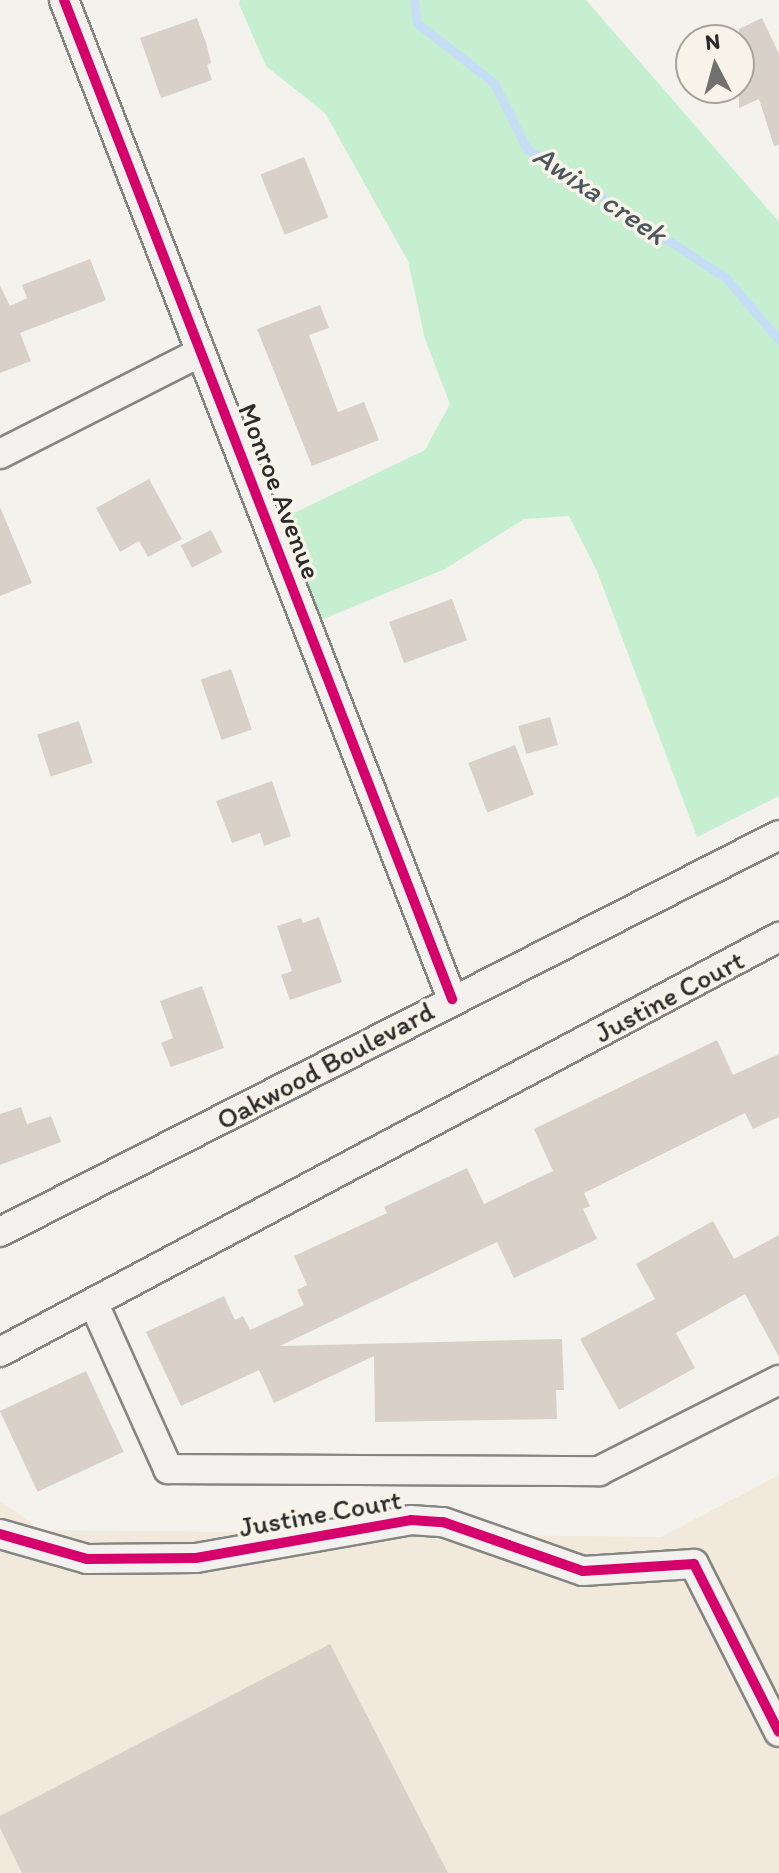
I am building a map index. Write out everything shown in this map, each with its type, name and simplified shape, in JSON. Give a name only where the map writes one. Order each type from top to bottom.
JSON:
[{"type":"street","name":"Monroe Avenue","points":[[64,0],[452,999]]},
{"type":"street","points":[[0,454],[201,352]]},
{"type":"street","name":"Oakwood Boulevard","points":[[0,1232],[779,835]]},
{"type":"street","name":"Justine Court","points":[[0,1352],[779,937]]},
{"type":"street","name":"Justine Court","points":[[94,1304],[168,1469],[599,1471],[779,1380]]},
{"type":"street","name":"Justine Court","points":[[0,1534],[87,1559],[196,1558],[422,1521],[443,1522],[583,1571],[694,1564],[779,1732]]},
{"type":"shaded area","points":[[779,1475],[779,1873],[0,1873],[0,1501],[41,1530],[661,1537]]},
{"type":"green space","points":[[240,0],[586,0],[779,222],[779,796],[697,837],[597,571],[569,516],[524,519],[445,569],[316,622],[290,515],[425,450],[450,404],[425,339],[408,261],[325,113],[266,66]]},
{"type":"building","points":[[197,18],[207,46],[211,63],[207,65],[212,80],[161,98],[140,38]]},
{"type":"building","points":[[762,18],[779,54],[779,145],[774,146],[759,99],[755,101],[755,24],[749,24]]},
{"type":"building","points":[[304,157],[328,217],[285,235],[260,175]]},
{"type":"building","points":[[90,259],[106,300],[20,333],[31,361],[0,373],[0,286],[10,306],[27,298],[22,285]]},
{"type":"building","points":[[320,305],[329,328],[309,335],[338,412],[364,402],[379,440],[312,466],[257,329]]},
{"type":"building","points":[[149,479],[182,539],[148,557],[139,541],[120,552],[96,508]]},
{"type":"building","points":[[0,507],[32,583],[0,596]]},
{"type":"building","points":[[211,530],[222,552],[192,568],[181,545]]},
{"type":"building","points":[[452,599],[467,640],[404,663],[389,622]]},
{"type":"building","points":[[231,669],[252,730],[222,740],[201,679]]},
{"type":"building","points":[[550,717],[558,745],[526,754],[518,726]]},
{"type":"building","points":[[79,721],[93,763],[51,776],[37,735]]},
{"type":"building","points":[[515,745],[534,794],[487,812],[468,763]]},
{"type":"building","points":[[272,781],[291,836],[264,846],[260,833],[232,843],[216,801]]},
{"type":"building","points":[[319,917],[342,982],[290,1000],[281,975],[292,971],[277,926],[301,918],[303,923]]},
{"type":"building","points":[[202,986],[224,1048],[171,1067],[161,1043],[173,1038],[160,1001]]},
{"type":"building","points":[[717,1040],[733,1075],[779,1054],[779,1117],[753,1129],[745,1113],[584,1193],[590,1206],[583,1209],[597,1239],[514,1278],[497,1242],[280,1346],[562,1339],[564,1390],[556,1390],[557,1419],[375,1422],[374,1356],[274,1403],[259,1370],[181,1406],[146,1332],[224,1296],[235,1320],[243,1316],[250,1330],[304,1305],[297,1290],[307,1285],[294,1256],[387,1213],[384,1207],[467,1168],[484,1204],[553,1171],[534,1129]]},
{"type":"building","points":[[21,1107],[27,1124],[51,1116],[61,1142],[0,1165],[0,1114]]},
{"type":"building","points":[[713,1221],[734,1259],[779,1235],[779,1357],[745,1294],[676,1333],[695,1368],[619,1410],[580,1339],[655,1299],[636,1264]]},
{"type":"building","points":[[86,1371],[124,1452],[38,1492],[0,1411]]},
{"type":"building","points":[[330,1644],[448,1873],[22,1873],[0,1828],[0,1816]]},
{"type":"waterway","name":"Awixa creek","points":[[414,0],[417,23],[494,83],[527,149],[725,277],[779,340]]},
{"type":"cycle path","points":[[64,0],[452,999]]},
{"type":"cycle path","points":[[0,1534],[87,1559],[196,1558],[411,1520],[443,1522],[583,1571],[694,1564],[779,1732]]}]
